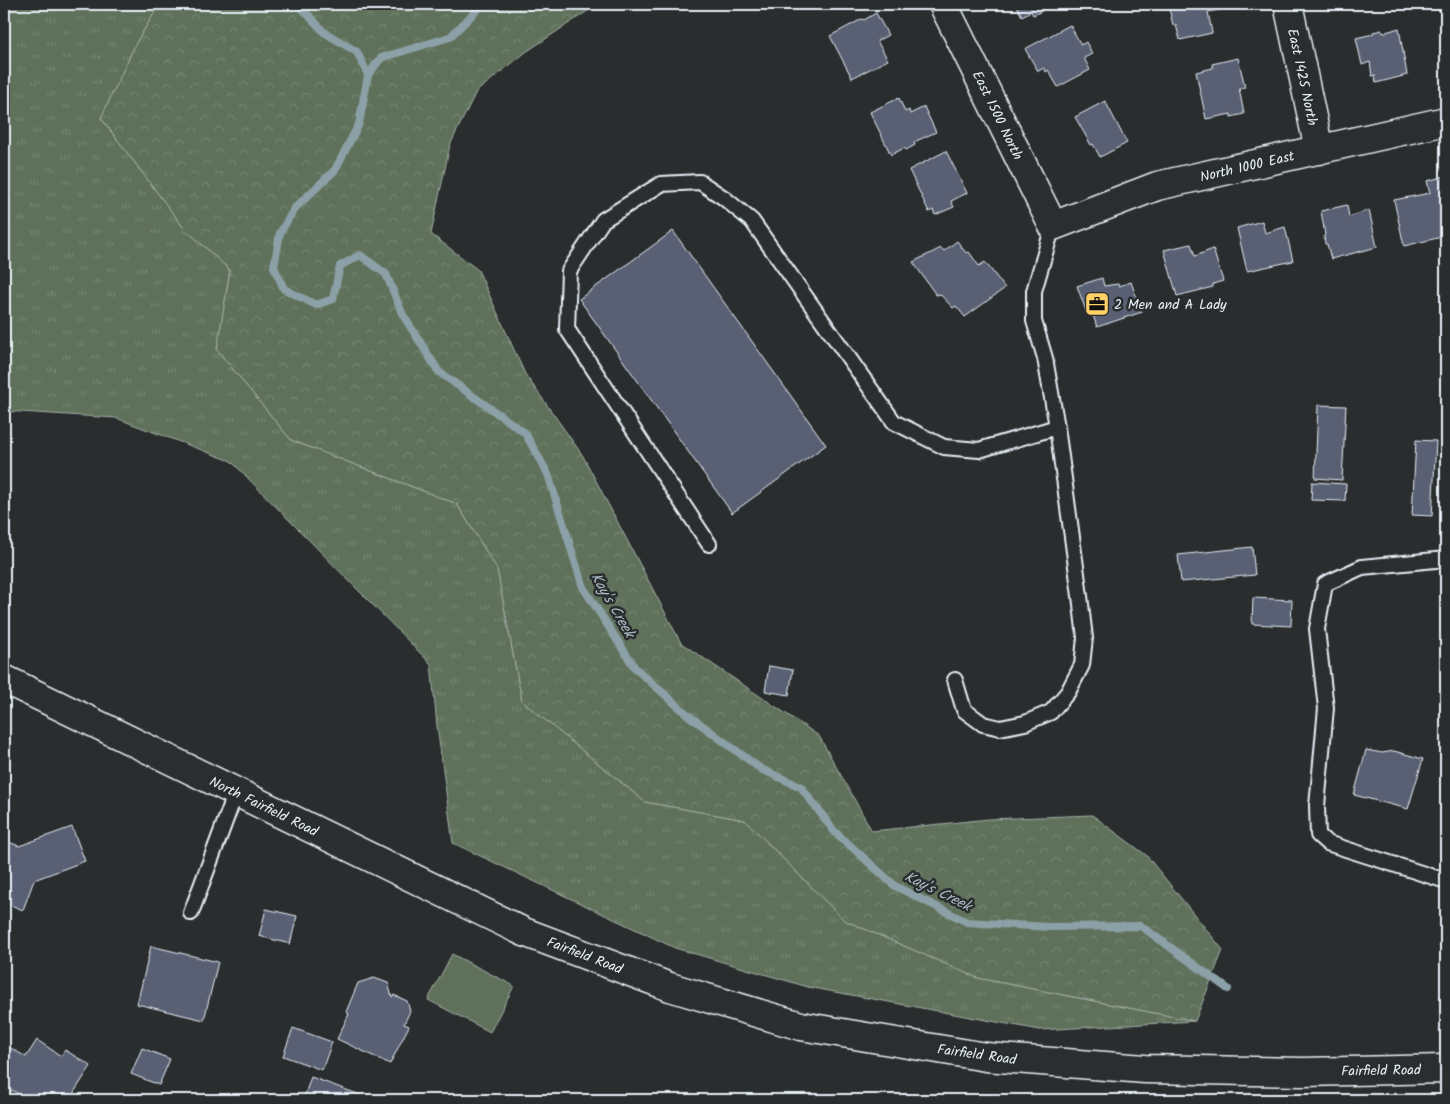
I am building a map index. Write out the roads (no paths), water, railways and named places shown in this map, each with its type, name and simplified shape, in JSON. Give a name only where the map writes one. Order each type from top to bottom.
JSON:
[{"type":"main road","name":"East 1500 North","points":[[943,4],[1053,226]]},
{"type":"main road","name":"East 1425 North","points":[[1288,4],[1319,150]]},
{"type":"main road","name":"North 1000 East","points":[[1053,226],[1158,186],[1446,121]]},
{"type":"main road","name":"North Fairfield Road","points":[[4,679],[524,932]]},
{"type":"main road","name":"Fairfield Road","points":[[524,932],[670,987],[801,1026],[986,1057],[1145,1069],[1303,1072],[1446,1069]]},
{"type":"lane","points":[[710,544],[567,329],[569,271],[603,220],[661,184],[700,182],[724,198],[752,222],[894,422],[944,447],[979,450],[1056,427]]},
{"type":"lane","points":[[955,680],[964,710],[983,724],[1000,728],[1026,723],[1051,712],[1068,692],[1082,666],[1085,638],[1056,427],[1045,358],[1034,321],[1034,291],[1053,226]]},
{"type":"lane","points":[[1446,559],[1362,568],[1325,584],[1317,629],[1326,708],[1317,806],[1318,835],[1327,843],[1446,881]]},
{"type":"lane","points":[[191,913],[236,792]]},
{"type":"waterway","points":[[302,4],[302,8],[324,32],[357,52],[368,75]]},
{"type":"waterway","name":"Kay's Creek","points":[[483,4],[450,37],[381,58],[368,75],[359,124],[335,170],[294,209],[280,233],[274,267],[284,289],[316,305],[333,299],[340,266],[360,255],[386,274],[403,315],[439,372],[525,433],[548,474],[583,587],[635,668],[688,715],[761,769],[801,787],[834,831],[895,886],[967,922],[1048,927],[1141,926],[1228,989]]},
{"type":"place","name":"2 Men and A Lady","points":[[1097,304]]}]
